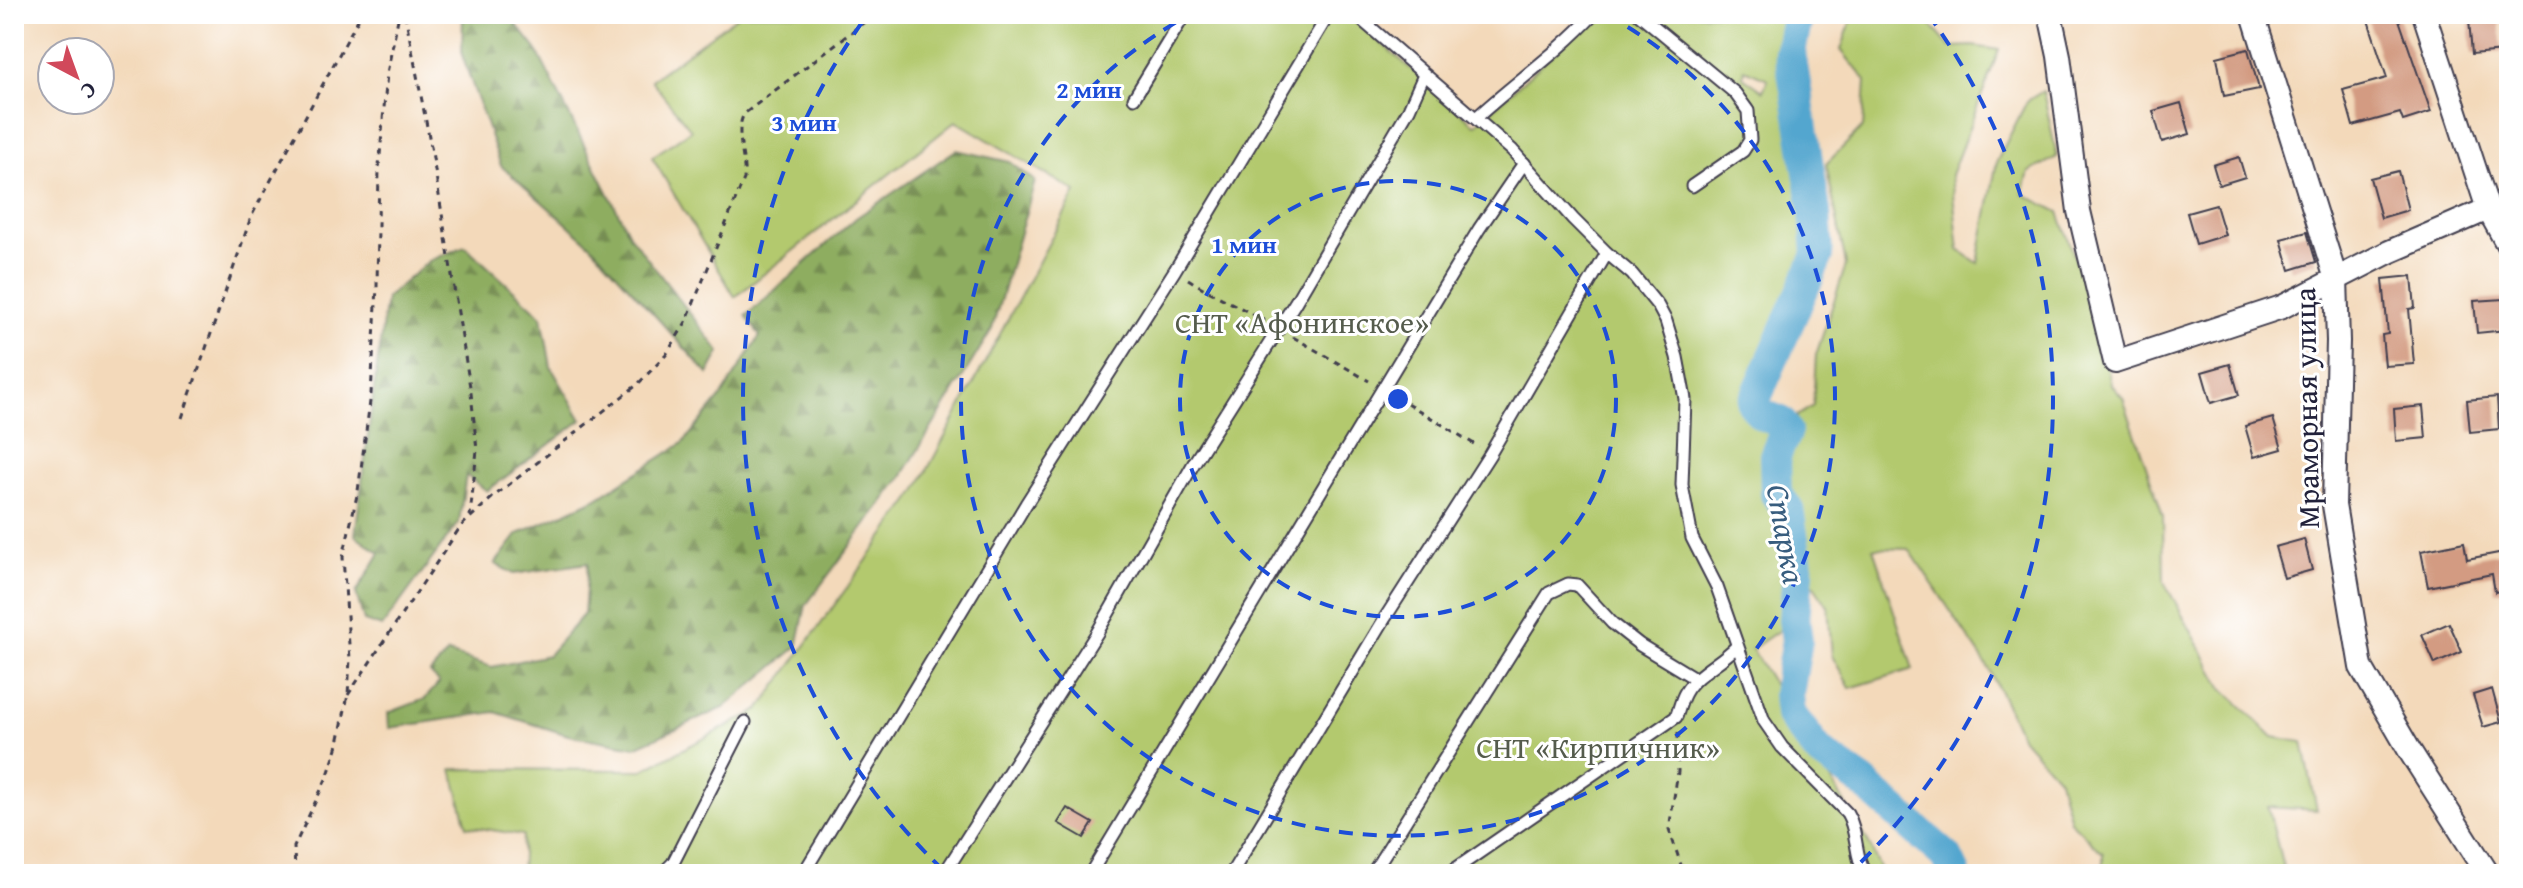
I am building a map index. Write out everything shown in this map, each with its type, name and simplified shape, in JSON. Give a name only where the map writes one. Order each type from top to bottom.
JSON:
[{"type":"street","points":[[2050,14],[2059,56],[2079,211],[2115,362],[2282,307],[2389,252],[2488,209]]},
{"type":"street","name":"Мраморная улица","points":[[2253,14],[2336,279],[2338,341],[2334,505],[2361,667],[2488,874]]},
{"type":"street","points":[[2424,14],[2488,209],[2509,247]]},
{"type":"lane","points":[[1134,98],[1185,14]]},
{"type":"lane","points":[[803,874],[1026,504],[1175,270],[1329,14]]},
{"type":"lane","points":[[1355,14],[1524,163],[1653,298],[1666,321],[1685,399],[1681,458],[1688,528],[1717,587],[1764,721],[1772,734],[1851,820],[1858,861],[1865,874]]},
{"type":"lane","points":[[1476,118],[1508,88],[1566,44],[1594,14]]},
{"type":"lane","points":[[1639,14],[1735,93],[1748,111],[1750,140],[1743,151],[1692,186]]},
{"type":"lane","points":[[944,874],[1097,633],[1194,463],[1279,329],[1402,121],[1424,75]]},
{"type":"lane","points":[[1090,874],[1479,229],[1524,163]]},
{"type":"lane","points":[[1231,874],[1369,644],[1490,454],[1607,253]]},
{"type":"lane","points":[[1372,874],[1549,593],[1568,584],[1577,585],[1612,623],[1640,645],[1696,679]]},
{"type":"lane","points":[[1448,874],[1676,717],[1684,693],[1696,679],[1723,661],[1737,646]]},
{"type":"lane","points":[[662,874],[673,863],[745,722]]},
{"type":"path","points":[[182,418],[251,217],[361,14]]},
{"type":"path","points":[[295,874],[294,847],[328,775],[348,695],[350,659],[343,557],[358,491],[371,394],[379,167],[387,73],[399,14]]},
{"type":"path","points":[[405,14],[432,152],[471,393],[477,450],[470,517]]},
{"type":"path","points":[[348,695],[452,538],[470,517],[637,385],[666,355],[686,322],[744,179],[746,163],[738,131],[744,114],[875,14]]},
{"type":"path","points":[[1175,270],[1490,454]]},
{"type":"path","points":[[1676,717],[1678,772],[1669,829],[1684,874]]},
{"type":"green space","points":[[463,14],[508,14],[536,49],[630,236],[720,352],[708,374],[591,245],[501,166],[462,55]]},
{"type":"green space","name":"СНТ «Афонинское»","points":[[740,14],[1348,14],[1475,125],[1596,14],[1793,14],[1782,49],[1792,111],[1800,116],[1815,211],[1818,255],[1753,404],[1763,415],[1781,422],[1786,431],[1775,456],[1776,494],[1788,509],[1798,572],[1794,620],[1752,649],[1867,840],[1883,874],[521,874],[523,835],[467,826],[452,769],[643,770],[759,710],[915,493],[1076,192],[956,121],[735,297],[652,157],[691,130],[651,80]],"holes":[[[1744,69],[1768,79],[1763,91],[1743,77]]]},
{"type":"green space","points":[[1869,14],[1921,14],[1950,47],[1973,46],[1999,50],[1951,175],[1959,250],[1978,263],[1997,161],[2027,101],[2043,91],[2057,157],[2029,172],[2023,194],[2059,212],[2098,325],[2111,384],[2123,398],[2163,516],[2164,582],[2222,687],[2273,737],[2303,742],[2317,810],[2268,807],[2283,867],[2295,874],[2103,874],[2103,853],[2070,821],[2059,779],[2022,738],[1988,667],[1909,549],[1873,548],[1913,669],[1850,688],[1832,656],[1828,606],[1810,580],[1797,504],[1785,495],[1786,458],[1797,416],[1813,406],[1816,355],[1846,265],[1826,164],[1863,127],[1866,81],[1841,50],[1851,21]]},
{"type":"green space","points":[[956,150],[1010,162],[1035,181],[992,329],[901,478],[806,605],[797,647],[724,708],[635,747],[568,735],[495,712],[389,728],[388,713],[425,699],[439,683],[430,673],[448,653],[492,667],[548,655],[584,614],[588,563],[514,574],[495,564],[518,534],[597,498],[683,443],[721,397],[760,336],[746,316],[856,218]]},
{"type":"green space","points":[[465,246],[542,316],[551,367],[582,420],[487,491],[466,475],[459,522],[382,627],[364,621],[356,593],[380,553],[355,535],[386,298],[429,261]]},
{"type":"building","points":[[2366,14],[2397,14],[2431,112],[2403,121],[2400,113],[2353,126],[2343,90],[2387,78]]},
{"type":"building","points":[[2499,17],[2502,51],[2472,54],[2469,20]]},
{"type":"building","points":[[2248,49],[2259,89],[2224,96],[2217,57]]},
{"type":"building","points":[[2181,103],[2190,134],[2162,142],[2153,111]]},
{"type":"building","points":[[2239,157],[2245,177],[2219,185],[2213,165]]},
{"type":"building","points":[[2398,171],[2408,210],[2381,218],[2370,178]]},
{"type":"building","points":[[2216,205],[2225,235],[2196,244],[2187,213]]},
{"type":"building","points":[[2307,232],[2316,262],[2290,270],[2281,239]]},
{"type":"building","points":[[2412,276],[2415,308],[2409,309],[2414,364],[2385,366],[2382,335],[2388,334],[2383,279]]},
{"type":"building","points":[[2504,299],[2506,330],[2477,333],[2474,301]]},
{"type":"building","points":[[2230,364],[2239,395],[2211,403],[2202,372]]},
{"type":"building","points":[[2497,397],[2499,429],[2470,432],[2467,400]]},
{"type":"building","points":[[2423,406],[2426,438],[2396,441],[2394,409]]},
{"type":"building","points":[[2273,418],[2282,449],[2254,457],[2245,426]]},
{"type":"building","points":[[2304,539],[2312,570],[2284,578],[2275,547]]},
{"type":"building","points":[[2464,542],[2467,559],[2509,551],[2509,589],[2495,592],[2492,574],[2428,587],[2421,551]]},
{"type":"building","points":[[2449,623],[2462,652],[2435,664],[2422,635]]},
{"type":"building","points":[[2492,689],[2501,722],[2483,727],[2473,695]]},
{"type":"building","points":[[1067,808],[1093,823],[1084,838],[1058,823]]},
{"type":"waterway","name":"Старка","points":[[1798,14],[1790,52],[1815,211],[1818,255],[1753,404],[1763,415],[1781,422],[1786,431],[1775,456],[1776,494],[1788,509],[1798,572],[1794,620],[1797,640],[1788,694],[1790,714],[1819,752],[1862,782],[1947,857],[1955,874]]},
{"type":"park label","name":"СНТ «Кирпичник»","points":[[1598,748]]}]
